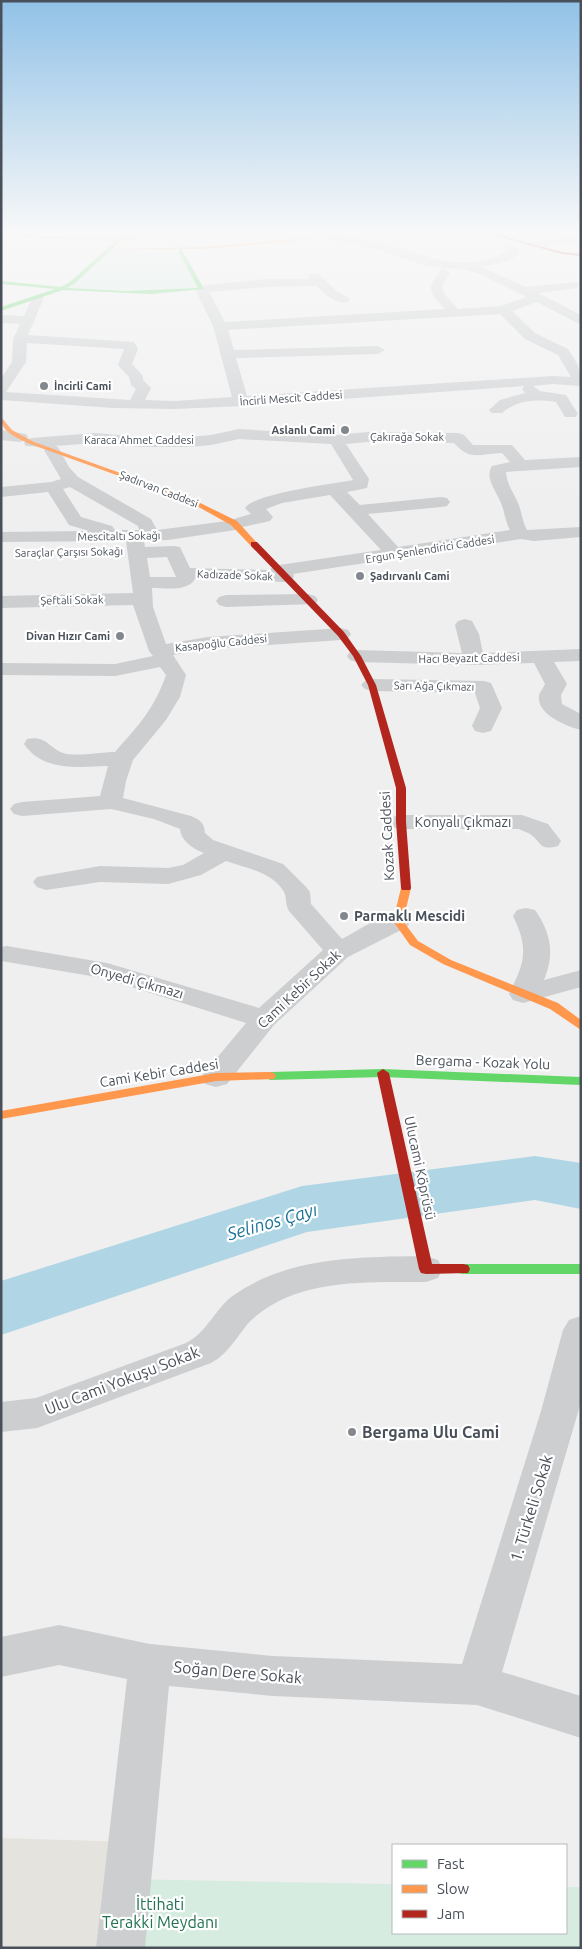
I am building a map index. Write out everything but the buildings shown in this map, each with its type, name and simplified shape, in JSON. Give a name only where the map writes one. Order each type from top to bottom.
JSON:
[{"type":"main road","points":[[1,419],[5,427],[26,440]]},
{"type":"main road","name":"Şadırvan Caddesi","points":[[26,440],[188,499],[234,524],[282,574]]},
{"type":"main road","name":"Kozak Caddesi","points":[[282,574],[341,634],[358,656],[372,684],[401,788],[401,822],[406,890],[398,921]]},
{"type":"main road","points":[[398,921],[414,943],[447,962],[554,1006],[581,1026]]},
{"type":"main road","name":"Cami Kebir Caddesi","points":[[1,1115],[216,1077],[383,1073]]},
{"type":"main road","name":"Bergama - Kozak Yolu","points":[[383,1073],[581,1081]]},
{"type":"main road","name":"Ulucami Köprüsü","points":[[383,1073],[424,1257]]},
{"type":"main road","points":[[424,1257],[581,1269]]},
{"type":"street","points":[[1,389],[19,362],[20,339],[27,323]]},
{"type":"street","points":[[218,323],[238,394],[243,402]]},
{"type":"street","points":[[220,326],[275,323]]},
{"type":"street","points":[[516,323],[530,336],[563,352],[581,381]]},
{"type":"street","points":[[20,339],[129,345],[131,349],[126,365],[136,376],[136,382],[144,388],[135,405]]},
{"type":"street","points":[[228,354],[378,350]]},
{"type":"street","points":[[1,361],[19,362]]},
{"type":"street","name":"İncirli Mescit Caddesi","points":[[1,396],[135,405],[243,402],[308,411],[523,382],[581,381]]},
{"type":"street","points":[[523,382],[536,395]]},
{"type":"street","points":[[497,410],[504,403],[536,395],[561,398],[570,414]]},
{"type":"street","points":[[308,411],[318,434],[336,440],[361,479],[361,484],[333,488]]},
{"type":"street","name":"Karaca Ahmet Caddesi","points":[[1,435],[26,440],[95,438],[140,442],[188,442],[211,440],[239,434],[336,440]]},
{"type":"street","name":"Çakırağa Sokak","points":[[336,440],[368,437],[458,438],[469,450],[506,448],[521,465]]},
{"type":"street","points":[[52,450],[67,475],[144,524],[143,607],[163,655],[176,675],[169,697],[155,720],[122,758],[114,781],[111,802]]},
{"type":"street","points":[[528,535],[513,520],[510,504],[499,484],[498,469],[521,465],[581,462]]},
{"type":"street","points":[[1,482],[11,478],[67,475]]},
{"type":"street","points":[[1,492],[53,487],[67,475]]},
{"type":"street","points":[[53,487],[76,521]]},
{"type":"street","points":[[333,488],[358,510],[382,542],[396,555]]},
{"type":"street","name":"Mescitaltı Sokağı","points":[[1,537],[145,542],[264,517],[254,508],[261,504],[304,493],[333,488]]},
{"type":"street","points":[[358,510],[440,502]]},
{"type":"street","points":[[1,503],[1,508]]},
{"type":"street","points":[[1,522],[76,521],[99,527],[145,542],[185,573]]},
{"type":"street","name":"Ergun Şenlendirici Caddesi","points":[[282,574],[528,535],[578,540]]},
{"type":"street","name":"Saraçlar Çarşısı Sokağı","points":[[1,553],[145,542]]},
{"type":"street","name":"Kadızade Sokak","points":[[185,573],[282,574]]},
{"type":"street","name":"Şeftali Sokak","points":[[1,602],[142,591],[182,582],[186,579],[185,573]]},
{"type":"street","points":[[226,601],[308,600]]},
{"type":"street","points":[[465,625],[472,638],[471,646],[474,659]]},
{"type":"street","name":"Kasapoğlu Caddesi","points":[[1,669],[115,670],[208,643],[341,634]]},
{"type":"street","name":"Hacı Beyazıt Caddesi","points":[[358,656],[474,659],[581,655]]},
{"type":"street","points":[[540,656],[556,684],[550,695],[552,707],[581,723]]},
{"type":"street","name":"Sarı Ağa Çıkmazı","points":[[372,684],[484,687],[491,708],[483,726]]},
{"type":"street","points":[[35,744],[55,758],[70,761],[122,758]]},
{"type":"street","points":[[22,809],[111,802],[142,808],[180,819],[192,825],[194,835],[204,845],[274,869],[285,878],[297,892],[298,905],[338,951]]},
{"type":"street","name":"Konyalı Çıkmazı","points":[[401,822],[522,822],[539,829],[549,840]]},
{"type":"street","points":[[46,882],[100,874],[168,876],[192,870],[226,851]]},
{"type":"street","points":[[523,994],[536,970],[540,950],[536,934],[526,916]]},
{"type":"street","name":"Cami Kebir Sokak","points":[[216,1077],[264,1019],[338,951],[398,921]]},
{"type":"street","name":"Onyedi Çıkmazı","points":[[7,954],[107,970],[264,1019]]},
{"type":"street","points":[[523,994],[581,978]]},
{"type":"street","name":"Ulu Cami Yokuşu Sokak","points":[[1,1417],[37,1413],[186,1358],[209,1347],[223,1332],[232,1317],[248,1303],[288,1282],[424,1257]]},
{"type":"street","name":"1. Türkeli Sokak","points":[[477,1685],[571,1415],[581,1330]]},
{"type":"street","name":"Soğan Dere Sokak","points":[[1,1657],[59,1645],[150,1664],[273,1676],[477,1685],[581,1717]]},
{"type":"street","points":[[120,1948],[150,1664]]},
{"type":"shaded area","points":[[1,1838],[131,1842],[120,1948],[1,1948]]},
{"type":"green space","name":"İttihati Terakki Meydanı","points":[[127,1879],[392,1884],[392,1934],[567,1934],[567,1887],[581,1887],[581,1948],[120,1948]]},
{"type":"waterway","name":"Selinos Çayı","points":[[1,1308],[302,1209],[535,1178],[581,1186]]},
{"type":"traffic: fast","points":[[270,1076],[383,1073],[581,1081]]},
{"type":"traffic: fast","points":[[463,1269],[581,1269]]},
{"type":"traffic: slow","points":[[1,419],[10,431],[32,443],[188,499],[234,523],[254,544]]},
{"type":"traffic: slow","points":[[406,888],[398,921],[414,943],[447,962],[554,1006],[581,1026]]},
{"type":"traffic: slow","points":[[1,1115],[216,1077],[270,1076]]},
{"type":"traffic: jam","points":[[254,544],[341,634],[357,656],[372,685],[401,788],[401,822],[406,888]]},
{"type":"traffic: jam","points":[[383,1073],[426,1269],[463,1269]]},
{"type":"place","name":"İncirli Cami","points":[[44,386]]},
{"type":"place","name":"Aslanlı Cami","points":[[345,430]]},
{"type":"place","name":"Şadırvanlı Cami","points":[[360,576]]},
{"type":"place","name":"Divan Hızır Cami","points":[[120,636]]},
{"type":"place","name":"Parmaklı Mescidi","points":[[344,916]]},
{"type":"place","name":"Bergama Ulu Cami","points":[[352,1432]]}]
